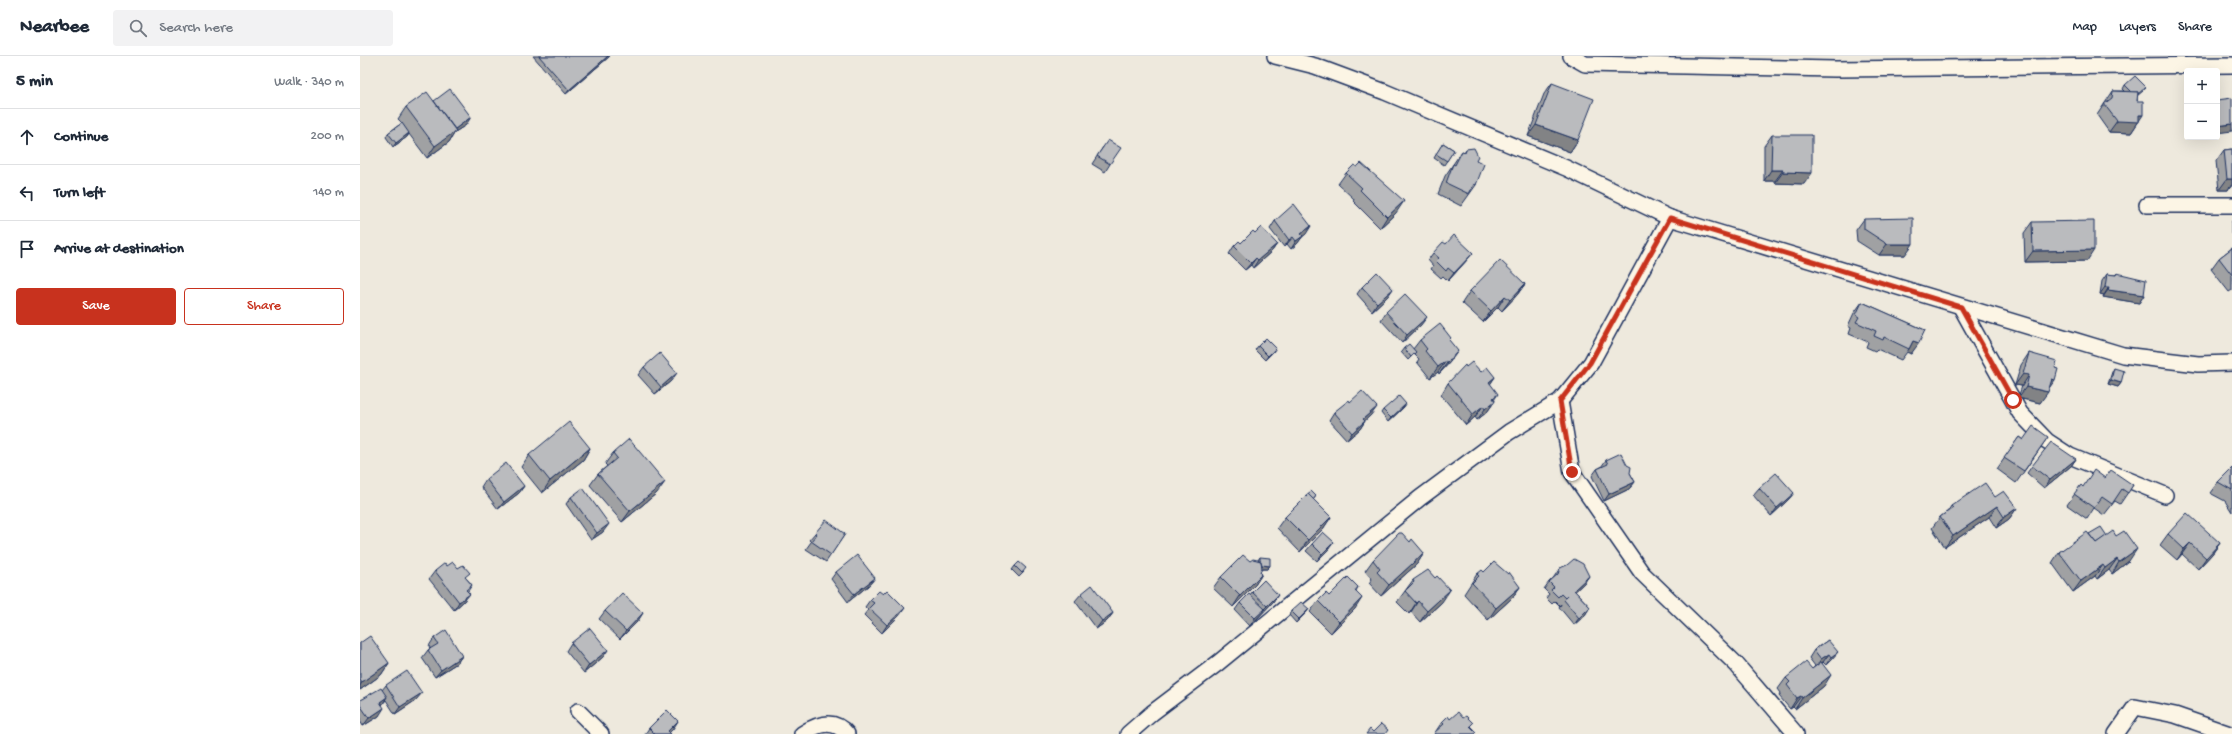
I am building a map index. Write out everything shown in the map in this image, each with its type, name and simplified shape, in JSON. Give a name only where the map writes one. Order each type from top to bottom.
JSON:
[{"type":"street","points":[[1275,56],[1315,66],[1385,92],[1566,168],[1670,218],[2124,355],[2198,364],[2232,363]]},
{"type":"street","points":[[1571,56],[1585,64],[1835,69],[2232,65]]},
{"type":"street","points":[[2147,205],[2232,205]]},
{"type":"street","points":[[1128,734],[1152,713],[1218,663],[1420,498],[1509,432],[1560,401],[1590,363],[1670,218]]},
{"type":"street","points":[[1961,307],[2016,407],[2042,437],[2070,456],[2165,495]]},
{"type":"street","points":[[1560,401],[1572,472],[1642,573],[1736,664],[1796,734]]},
{"type":"street","points":[[2116,734],[2135,707],[2175,715],[2230,734]]},
{"type":"street","points":[[578,711],[601,734]]},
{"type":"street","points":[[802,734],[820,724],[828,724],[838,726],[847,734]]},
{"type":"building","points":[[539,56],[608,56],[569,90]]},
{"type":"building","points":[[2135,76],[2146,87],[2137,95],[2138,92],[2132,92],[2125,85]]},
{"type":"building","points":[[1552,83],[1594,99],[1578,140],[1536,125]]},
{"type":"building","points":[[450,89],[471,117],[455,129],[434,101]]},
{"type":"building","points":[[2113,91],[2138,92],[2137,101],[2143,101],[2143,115],[2139,115],[2139,122],[2117,121],[2104,104],[2112,98]]},
{"type":"building","points":[[427,92],[456,131],[435,146],[406,107]]},
{"type":"building","points":[[2232,98],[2232,124],[2220,126],[2220,100]]},
{"type":"building","points":[[402,123],[409,133],[396,143],[388,133]]},
{"type":"building","points":[[1772,135],[1812,135],[1812,173],[1771,170]]},
{"type":"building","points":[[1108,140],[1121,148],[1110,164],[1097,156]]},
{"type":"building","points":[[1443,143],[1454,150],[1447,161],[1436,154]]},
{"type":"building","points":[[1474,148],[1478,156],[1476,160],[1484,164],[1476,185],[1474,184],[1469,194],[1446,183],[1453,164],[1455,165],[1462,151],[1465,152],[1466,149]]},
{"type":"building","points":[[2232,149],[2232,179],[2227,179],[2224,150]]},
{"type":"building","points":[[1361,163],[1404,201],[1387,217],[1360,190],[1362,188],[1346,173],[1354,165],[1357,167]]},
{"type":"building","points":[[1294,204],[1311,226],[1301,234],[1303,236],[1296,241],[1293,237],[1289,240],[1275,221]]},
{"type":"building","points":[[1913,218],[1913,244],[1887,244],[1864,229],[1864,219]]},
{"type":"building","points":[[2094,221],[2094,250],[2033,251],[2032,222]]},
{"type":"building","points":[[1261,227],[1277,244],[1258,260],[1256,258],[1251,263],[1234,246],[1239,241],[1241,243],[1253,231],[1255,233]]},
{"type":"building","points":[[1454,235],[1473,253],[1454,273],[1448,268],[1446,271],[1436,261],[1439,258],[1433,253],[1443,242],[1446,244]]},
{"type":"building","points":[[2232,248],[2232,275],[2219,258]]},
{"type":"building","points":[[1500,260],[1525,284],[1510,300],[1505,296],[1491,311],[1470,291]]},
{"type":"building","points":[[1377,272],[1393,289],[1377,303],[1362,287]]},
{"type":"building","points":[[2117,273],[2146,280],[2144,295],[2108,290],[2109,287],[2105,287],[2107,274],[2116,275]]},
{"type":"building","points":[[1405,294],[1427,317],[1407,335],[1386,312]]},
{"type":"building","points":[[1862,302],[1925,330],[1919,343],[1913,341],[1909,349],[1884,337],[1883,340],[1874,336],[1876,331],[1856,322],[1859,317],[1856,315]]},
{"type":"building","points":[[1440,324],[1451,338],[1449,340],[1458,351],[1447,363],[1446,361],[1438,367],[1425,351],[1427,349],[1420,340]]},
{"type":"building","points":[[1266,338],[1276,348],[1268,356],[1258,346]]},
{"type":"building","points":[[1409,344],[1416,352],[1411,357],[1404,348]]},
{"type":"building","points":[[660,353],[677,373],[661,387],[644,367]]},
{"type":"building","points":[[2029,353],[2057,361],[2055,368],[2058,369],[2055,380],[2052,379],[2048,392],[2026,387],[2029,375],[2023,374]]},
{"type":"building","points":[[1472,362],[1481,372],[1487,367],[1495,377],[1489,382],[1498,394],[1493,398],[1495,401],[1485,409],[1483,406],[1473,414],[1448,383],[1465,365],[1466,367]]},
{"type":"building","points":[[2114,368],[2124,371],[2121,383],[2111,380]]},
{"type":"building","points":[[1362,391],[1377,407],[1363,419],[1365,421],[1352,433],[1334,412],[1349,400],[1350,402]]},
{"type":"building","points":[[1399,396],[1406,404],[1391,418],[1383,410]]},
{"type":"building","points":[[569,422],[590,448],[550,481],[529,455]]},
{"type":"building","points":[[2033,426],[2048,437],[2024,471],[2004,458],[2019,437],[2023,440]]},
{"type":"building","points":[[629,439],[665,482],[630,511],[598,474],[617,458],[613,453]]},
{"type":"building","points":[[2051,442],[2076,459],[2050,480],[2032,466]]},
{"type":"building","points":[[1621,453],[1627,465],[1631,467],[1630,473],[1635,482],[1609,494],[1597,469],[1608,464],[1606,460]]},
{"type":"building","points":[[506,463],[524,486],[504,502],[486,479]]},
{"type":"building","points":[[2232,468],[2232,490],[2218,482]]},
{"type":"building","points":[[2094,470],[2105,478],[2111,470],[2133,485],[2128,493],[2122,489],[2112,504],[2102,497],[2094,508],[2074,494],[2081,485],[2083,487]]},
{"type":"building","points":[[1776,473],[1794,493],[1777,508],[1759,488]]},
{"type":"building","points":[[1985,483],[1995,497],[2004,491],[2017,508],[2004,517],[1997,506],[1953,536],[1940,517],[1953,508],[1951,506]]},
{"type":"building","points":[[583,488],[609,524],[597,533],[571,497]]},
{"type":"building","points":[[1311,491],[1316,496],[1313,500],[1308,494],[1304,497]]},
{"type":"building","points":[[1308,494],[1331,517],[1308,540],[1285,517]]},
{"type":"building","points":[[2187,513],[2220,543],[2206,558],[2190,543],[2184,549],[2168,534]]},
{"type":"building","points":[[826,520],[845,534],[831,555],[811,541],[817,534],[815,533]]},
{"type":"building","points":[[2101,527],[2107,536],[2096,543],[2089,534]]},
{"type":"building","points":[[2113,531],[2116,536],[2124,531],[2137,549],[2119,562],[2117,559],[2105,568],[2103,565],[2081,581],[2059,552],[2087,532],[2096,543]]},
{"type":"building","points":[[1323,532],[1334,542],[1322,554],[1312,544]]},
{"type":"building","points":[[1399,533],[1402,533],[1410,542],[1412,539],[1424,553],[1389,585],[1377,572],[1380,569],[1373,560]]},
{"type":"building","points":[[857,555],[875,578],[854,594],[836,572]]},
{"type":"building","points":[[1243,555],[1250,561],[1253,559],[1261,561],[1262,568],[1260,572],[1262,574],[1240,596],[1221,577]]},
{"type":"building","points":[[1260,557],[1270,558],[1270,566],[1262,565]]},
{"type":"building","points":[[1574,559],[1583,564],[1589,576],[1574,590],[1590,607],[1579,618],[1564,600],[1568,595],[1565,598],[1561,594],[1558,597],[1551,590],[1554,587],[1549,582],[1558,574],[1560,568],[1567,565]]},
{"type":"building","points":[[453,562],[458,568],[463,565],[470,573],[465,577],[472,585],[466,590],[470,594],[459,602],[435,571],[445,563],[447,566]]},
{"type":"building","points":[[1019,562],[1026,568],[1022,573],[1015,566]]},
{"type":"building","points":[[1494,562],[1508,574],[1509,572],[1520,587],[1496,608],[1472,583],[1479,576],[1477,574],[1482,570],[1484,572]]},
{"type":"building","points":[[1428,570],[1435,578],[1437,576],[1450,590],[1427,611],[1418,601],[1416,603],[1405,591],[1414,582],[1413,580]]},
{"type":"building","points":[[1348,577],[1358,587],[1355,591],[1362,598],[1339,622],[1318,601],[1326,593],[1329,596]]},
{"type":"building","points":[[1264,580],[1278,595],[1267,606],[1252,592]]},
{"type":"building","points":[[1092,585],[1113,613],[1102,621],[1081,594]]},
{"type":"building","points":[[887,590],[905,608],[887,625],[869,608],[874,603],[870,600],[879,591],[883,594]]},
{"type":"building","points":[[622,593],[643,613],[626,631],[605,611]]},
{"type":"building","points":[[1249,594],[1265,609],[1255,618],[1240,603]]},
{"type":"building","points":[[1301,602],[1309,609],[1299,619],[1291,611]]},
{"type":"building","points":[[590,628],[608,650],[589,665],[571,643]]},
{"type":"building","points":[[446,630],[462,656],[441,670],[428,650],[438,644],[434,638]]},
{"type":"building","points":[[370,636],[389,663],[362,682],[360,679],[360,643]]},
{"type":"building","points":[[1828,640],[1838,652],[1831,657],[1829,654],[1821,659],[1814,650]]},
{"type":"building","points":[[1806,662],[1812,669],[1821,662],[1831,675],[1802,698],[1801,696],[1797,698],[1787,685],[1790,682],[1786,678]]},
{"type":"building","points":[[407,671],[422,693],[400,707],[386,685]]},
{"type":"building","points":[[381,688],[387,697],[380,702],[384,708],[369,718],[360,705],[360,700]]},
{"type":"building","points":[[667,710],[678,721],[668,731],[671,734],[655,734],[649,728]]},
{"type":"building","points":[[1458,712],[1463,718],[1466,716],[1473,723],[1470,726],[1476,732],[1474,734],[1434,733],[1444,724],[1442,722],[1448,716],[1450,719]]},
{"type":"building","points":[[1381,724],[1388,730],[1385,734],[1366,734],[1370,729],[1373,732]]},
{"type":"route","points":[[1572,472],[1560,401],[1590,363],[1670,218],[1961,307],[2013,400]]}]
